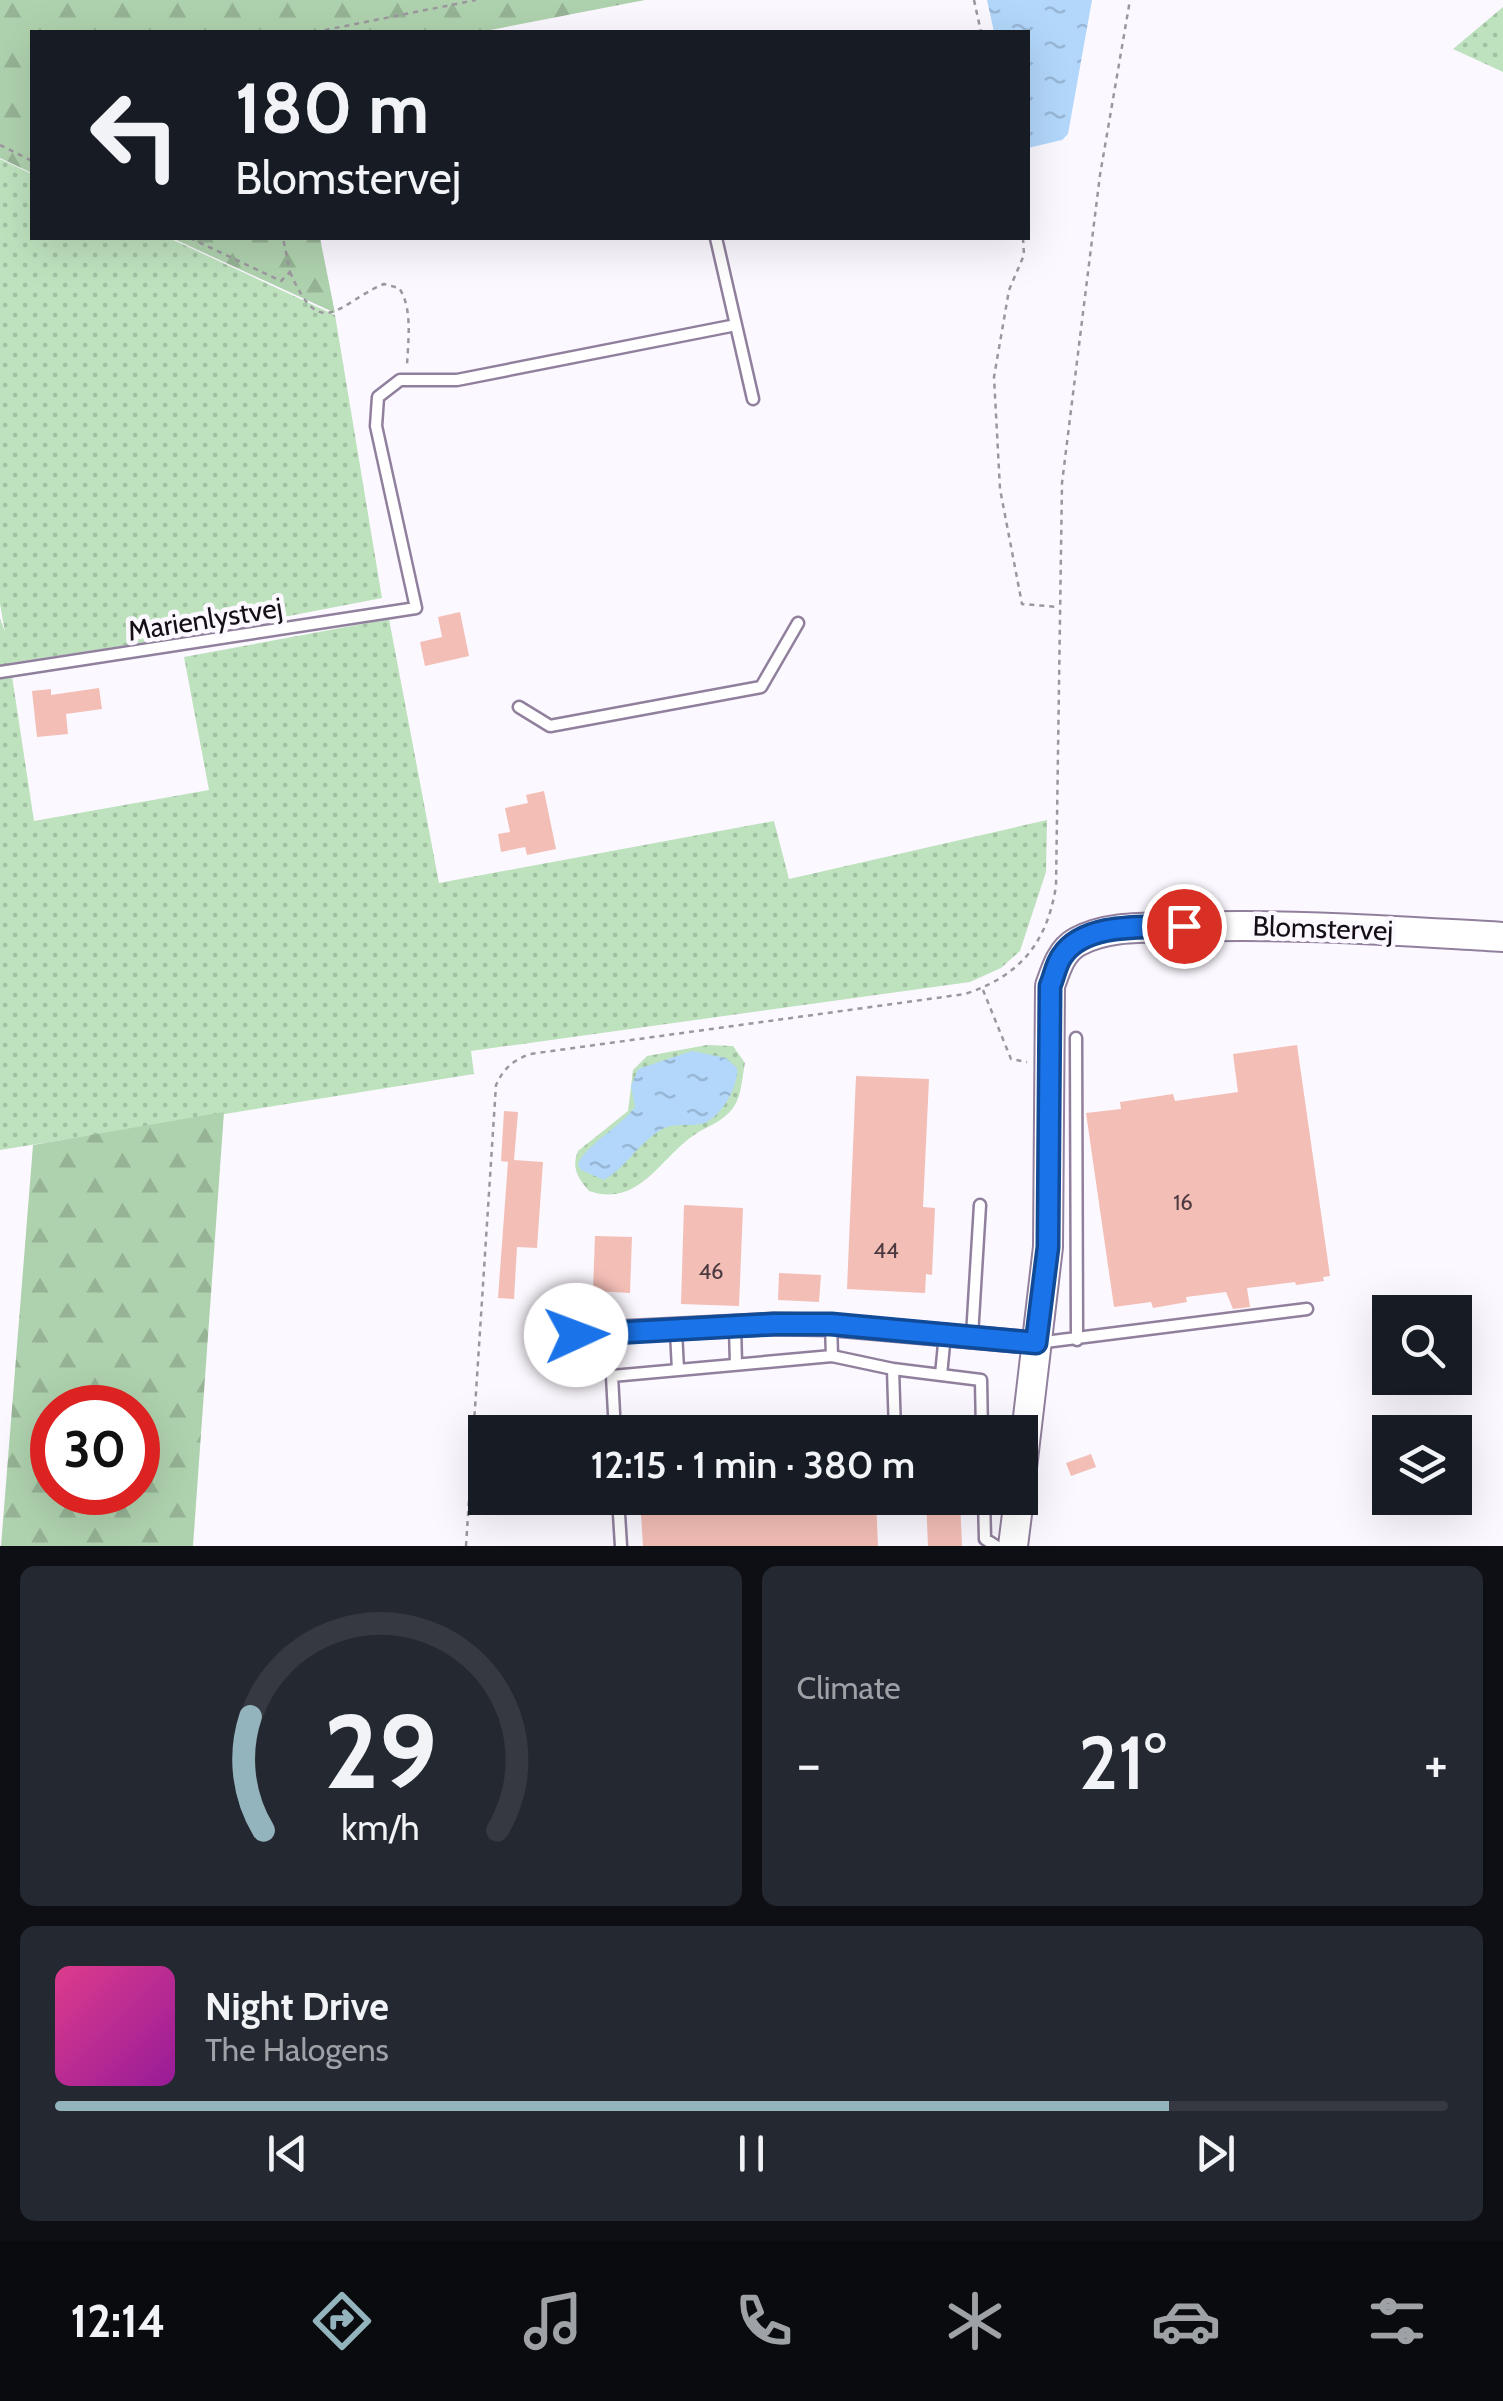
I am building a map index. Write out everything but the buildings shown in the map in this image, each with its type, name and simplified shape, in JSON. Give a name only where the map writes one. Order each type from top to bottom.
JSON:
[{"type":"street","name":"Blomstervej","points":[[1028,1415],[1048,1247],[1050,986],[1061,957],[1072,944],[1096,933],[1261,924],[1503,937]]},
{"type":"street","points":[[549,1335],[831,1324],[1036,1343]]},
{"type":"street","points":[[1013,1546],[1016,1515]]},
{"type":"lane","points":[[716,240],[752,399]]},
{"type":"lane","points":[[400,380],[457,380],[736,325]]},
{"type":"lane","name":"Marienlystvej","points":[[0,672],[416,608],[376,426],[378,397],[400,380]]},
{"type":"lane","points":[[519,707],[550,726],[761,687],[798,623]]},
{"type":"lane","points":[[1076,1038],[1076,1340]]},
{"type":"lane","points":[[972,1336],[980,1206]]},
{"type":"lane","points":[[1036,1343],[1307,1309]]},
{"type":"lane","points":[[831,1324],[832,1356]]},
{"type":"lane","points":[[734,1327],[736,1364]]},
{"type":"lane","points":[[676,1330],[678,1370]]},
{"type":"lane","points":[[941,1375],[945,1334]]},
{"type":"lane","points":[[614,1415],[612,1376],[832,1356],[892,1369],[980,1380],[981,1415]]},
{"type":"lane","points":[[892,1369],[894,1415]]},
{"type":"lane","points":[[619,1515],[621,1546]]},
{"type":"lane","points":[[985,1515],[986,1539],[996,1546]]},
{"type":"path","points":[[324,30],[476,0]]},
{"type":"path","points":[[974,0],[981,30]]},
{"type":"path","points":[[466,1546],[496,1086],[503,1070],[530,1054],[964,994],[1019,966],[1039,941],[1051,915],[1056,886],[1060,522],[1065,464],[1100,175],[1130,0]]},
{"type":"path","points":[[0,146],[30,160]]},
{"type":"path","points":[[194,240],[280,281],[290,272]]},
{"type":"path","points":[[283,240],[290,272],[309,304],[324,314],[335,314],[384,284],[398,288],[406,300],[408,343],[407,369],[400,380]]},
{"type":"path","points":[[1023,240],[1024,255],[1009,290],[994,377],[1000,489],[1022,604],[1059,607]]},
{"type":"path","points":[[982,988],[1011,1059],[1018,1063],[1049,1061]]},
{"type":"green space","points":[[0,0],[645,0],[490,30],[30,30],[30,172],[0,158]]},
{"type":"green space","points":[[1503,7],[1503,72],[1453,49]]},
{"type":"green space","points":[[0,159],[30,173],[30,240],[173,240],[335,315],[382,598],[180,637],[10,663],[34,821],[209,790],[184,657],[389,619],[439,883],[774,821],[789,879],[1047,820],[1046,872],[1020,951],[1001,968],[970,982],[471,1051],[474,1074],[0,1150],[0,618],[5,632],[0,604]]},
{"type":"green space","points":[[176,240],[320,240],[335,313]]},
{"type":"green space","points":[[707,1045],[733,1046],[745,1063],[733,1108],[681,1145],[635,1187],[622,1193],[589,1191],[577,1172],[578,1151],[628,1111],[633,1070],[647,1056]]},
{"type":"green space","points":[[224,1112],[193,1546],[1,1546],[33,1145]]},
{"type":"water","points":[[987,0],[1092,0],[1068,134],[1062,140],[1030,148],[1030,30],[994,30]]},
{"type":"water","points":[[692,1051],[726,1058],[737,1068],[731,1093],[715,1116],[701,1124],[662,1129],[604,1180],[581,1170],[578,1165],[587,1151],[635,1107],[631,1086],[638,1069]]},
{"type":"route","points":[[576,1335],[831,1324],[1036,1343],[1048,1247],[1050,986],[1061,957],[1072,944],[1096,933],[1184,926]]}]
